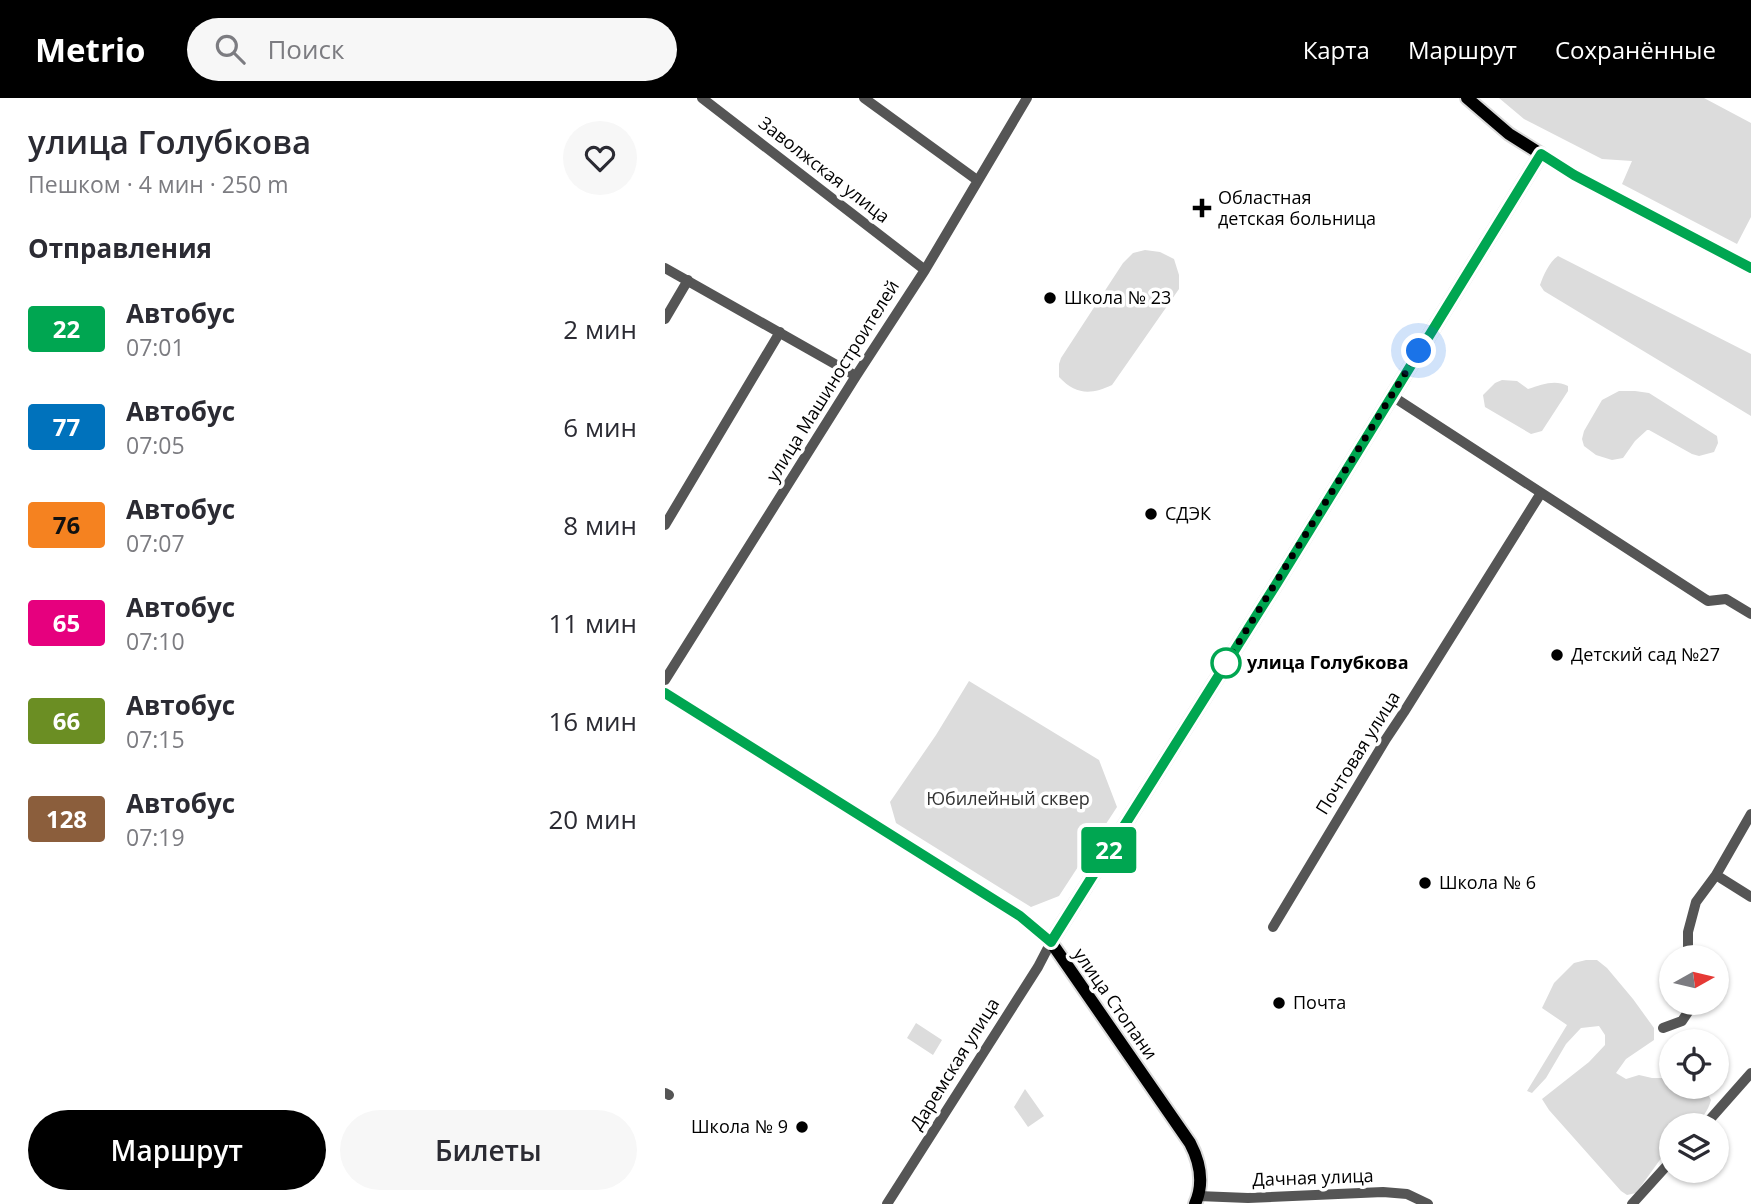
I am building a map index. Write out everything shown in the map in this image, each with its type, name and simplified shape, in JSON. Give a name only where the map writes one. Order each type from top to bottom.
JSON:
[{"type":"main road","points":[[1051,942],[1277,583],[1541,154],[1509,134],[1467,98]]},
{"type":"main road","name":"улица Стопани","points":[[1051,942],[1190,1143],[1200,1170],[1196,1200]]},
{"type":"street","name":"Заволжская улица","points":[[702,98],[925,270]]},
{"type":"street","points":[[864,98],[977,180]]},
{"type":"street","name":"улица Машиностроителей","points":[[665,680],[925,270],[1027,98]]},
{"type":"street","points":[[1541,154],[1574,175],[1751,268]]},
{"type":"street","points":[[665,268],[856,376]]},
{"type":"street","points":[[665,320],[688,280]]},
{"type":"street","points":[[665,525],[780,331]]},
{"type":"street","points":[[1392,396],[1708,601],[1726,599],[1751,614]]},
{"type":"street","name":"Почтовая улица","points":[[1273,927],[1386,738],[1541,493]]},
{"type":"street","name":"улица Стопани","points":[[665,692],[1020,916],[1051,942]]},
{"type":"street","points":[[1688,945],[1688,932],[1696,902],[1716,875],[1751,814]]},
{"type":"street","points":[[1716,875],[1751,898]]},
{"type":"street","name":"Даремская улица","points":[[887,1204],[1038,967],[1051,942]]},
{"type":"street","points":[[1663,1028],[1682,1021],[1686,1015]]},
{"type":"street","points":[[1716,1113],[1751,1073]]},
{"type":"street","points":[[1632,1204],[1659,1174]]},
{"type":"street","name":"Дачная улица","points":[[1196,1200],[1383,1192],[1407,1194],[1428,1204]]},
{"type":"green space","points":[[1499,98],[1704,98],[1751,123],[1751,217],[1737,244],[1622,184],[1632,161],[1602,159],[1524,119]]},
{"type":"green space","points":[[1145,250],[1160,252],[1174,259],[1179,275],[1179,289],[1112,385],[1090,392],[1071,387],[1059,377],[1061,358],[1123,263],[1133,253]]},
{"type":"green space","points":[[1558,256],[1751,354],[1751,416],[1544,291],[1540,285],[1549,265]]},
{"type":"green space","points":[[1502,380],[1517,381],[1528,389],[1558,383],[1568,386],[1568,391],[1542,431],[1531,434],[1485,407],[1483,395]]},
{"type":"green space","points":[[1619,391],[1649,393],[1717,436],[1718,443],[1714,452],[1699,456],[1692,454],[1647,430],[1623,458],[1612,460],[1596,455],[1584,446],[1584,431],[1602,400]]},
{"type":"green space","name":"Юбилейный сквер","points":[[969,681],[1099,760],[1117,807],[1059,896],[1031,907],[896,823],[890,802]]},
{"type":"green space","points":[[1597,960],[1607,968],[1654,1028],[1654,1040],[1626,1059],[1616,1073],[1626,1079],[1639,1075],[1659,1078],[1659,1099],[1711,1100],[1705,1113],[1659,1113],[1659,1161],[1636,1193],[1627,1195],[1621,1191],[1542,1099],[1589,1062],[1605,1045],[1605,1035],[1599,1026],[1581,1028],[1566,1044],[1546,1078],[1532,1093],[1527,1091],[1567,1025],[1542,1008],[1554,983],[1574,963]]},
{"type":"green space","points":[[916,1023],[942,1040],[933,1055],[907,1038]]},
{"type":"green space","points":[[1025,1089],[1044,1116],[1028,1127],[1014,1107]]},
{"type":"bus line","name":"22","points":[[665,693],[1020,916],[1051,942],[1277,583],[1541,154],[1574,175],[1751,268]]},
{"type":"place","name":"Областная детская больница","points":[[1202,208]]},
{"type":"place","name":"Школа № 23","points":[[1050,298]]},
{"type":"place","name":"СДЭК","points":[[1151,514]]},
{"type":"place","name":"Детский сад №27","points":[[1557,655]]},
{"type":"place","name":"улица Голубкова","points":[[1226,663]]},
{"type":"place","name":"Школа № 6","points":[[1425,883]]},
{"type":"place","name":"Почта","points":[[1279,1003]]},
{"type":"place","name":"Школа № 9","points":[[802,1127]]},
{"type":"route","points":[[1226,663],[1419,351]]}]
